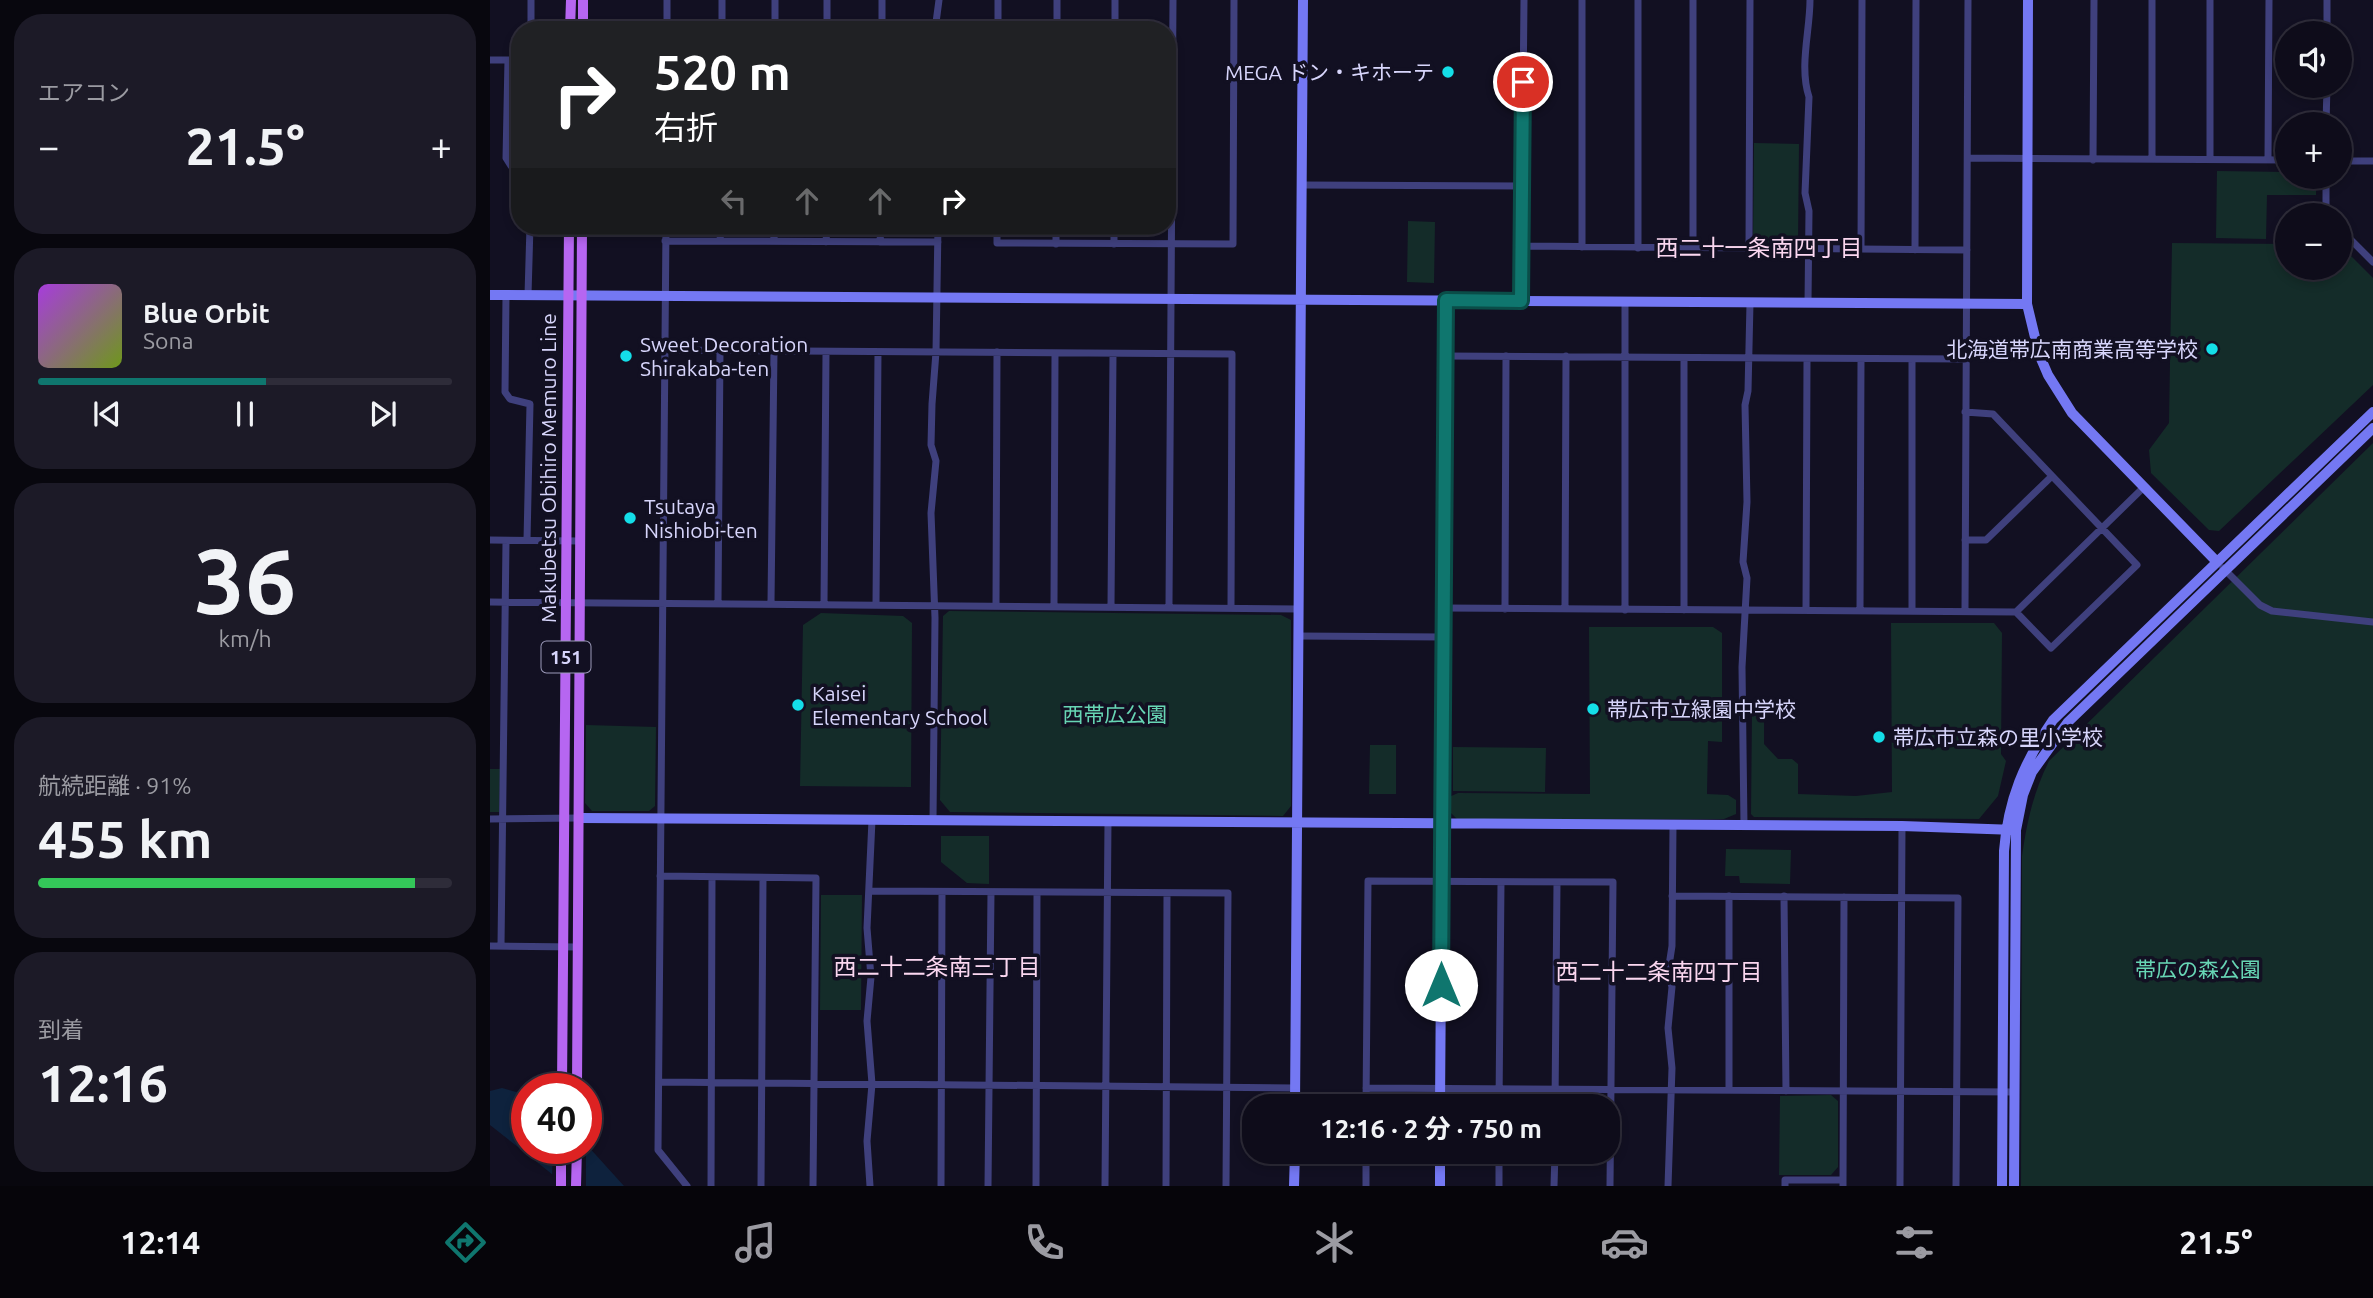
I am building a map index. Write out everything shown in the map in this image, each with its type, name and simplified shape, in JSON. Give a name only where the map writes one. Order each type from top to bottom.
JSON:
[{"type":"main road","points":[[570,21],[571,0]]},
{"type":"main road","points":[[583,0],[583,21]]},
{"type":"main road","name":"Makubetsu Obihiro Memuro Line","points":[[562,1073],[569,235]]},
{"type":"main road","name":"Makubetsu Obihiro Memuro Line","points":[[577,1073],[582,235]]},
{"type":"main road","points":[[561,1164],[561,1186]]},
{"type":"main road","points":[[576,1164],[576,1186]]},
{"type":"street","points":[[531,0],[531,21]]},
{"type":"street","points":[[667,0],[667,21]]},
{"type":"street","points":[[722,0],[722,21]]},
{"type":"street","points":[[775,0],[775,21]]},
{"type":"street","points":[[827,0],[827,21]]},
{"type":"street","points":[[882,0],[882,21]]},
{"type":"street","points":[[936,21],[939,0]]},
{"type":"street","points":[[998,0],[998,21]]},
{"type":"street","points":[[1057,0],[1057,21]]},
{"type":"street","points":[[1115,0],[1115,21]]},
{"type":"street","points":[[1173,0],[1173,21]]},
{"type":"street","points":[[997,235],[997,243],[1233,244],[1234,0]]},
{"type":"street","points":[[1295,1094],[1303,0]]},
{"type":"street","points":[[1521,301],[1524,0]]},
{"type":"street","points":[[1582,0],[1582,247]]},
{"type":"street","points":[[1638,0],[1638,248]]},
{"type":"street","points":[[1693,0],[1693,247]]},
{"type":"street","points":[[1749,248],[1750,0]]},
{"type":"street","points":[[1808,303],[1809,211],[1805,193],[1809,97],[1806,87],[1806,31],[1810,22],[1810,0]]},
{"type":"street","points":[[1861,249],[1863,0]]},
{"type":"street","points":[[1915,250],[1916,0]]},
{"type":"street","points":[[1965,611],[1968,0]]},
{"type":"street","points":[[2028,0],[2027,304],[2039,354],[2060,395],[2144,487],[2260,605],[2272,611],[2373,622]]},
{"type":"street","points":[[2093,160],[2094,0]]},
{"type":"street","points":[[2152,0],[2152,159]]},
{"type":"street","points":[[2210,0],[2210,159]]},
{"type":"street","points":[[2268,160],[2269,0]]},
{"type":"street","points":[[2327,0],[2327,21]]},
{"type":"street","points":[[490,60],[508,60],[506,158],[511,166]]},
{"type":"street","points":[[1968,158],[2275,160]]},
{"type":"street","points":[[2352,161],[2373,161]]},
{"type":"street","points":[[1302,185],[1522,186]]},
{"type":"street","points":[[528,295],[530,235]]},
{"type":"street","points":[[665,235],[658,1150],[687,1186]]},
{"type":"street","points":[[720,235],[720,242]]},
{"type":"street","points":[[774,235],[774,242]]},
{"type":"street","points":[[827,235],[827,242]]},
{"type":"street","points":[[880,235],[880,242]]},
{"type":"street","points":[[933,821],[934,605],[931,513],[936,461],[931,445],[938,235]]},
{"type":"street","points":[[1056,235],[1056,244]]},
{"type":"street","points":[[1114,235],[1114,244]]},
{"type":"street","points":[[1169,606],[1172,235]]},
{"type":"street","points":[[665,241],[938,242]]},
{"type":"street","points":[[2352,241],[2373,262]]},
{"type":"street","points":[[1522,246],[1967,250]]},
{"type":"street","points":[[490,295],[2027,304]]},
{"type":"street","points":[[506,295],[505,392],[510,399],[524,400],[530,404],[527,540]]},
{"type":"street","points":[[1440,1094],[1446,300]]},
{"type":"street","points":[[1625,301],[1625,610]]},
{"type":"street","points":[[1744,825],[1742,674],[1747,611],[1744,562],[1747,502],[1745,417],[1750,303]]},
{"type":"street","points":[[664,351],[1231,354],[1231,606]]},
{"type":"street","points":[[718,602],[720,351]]},
{"type":"street","points":[[771,603],[774,351]]},
{"type":"street","points":[[876,604],[878,352]]},
{"type":"street","points":[[996,604],[997,352]]},
{"type":"street","points":[[824,604],[826,353]]},
{"type":"street","points":[[1054,605],[1055,354]]},
{"type":"street","points":[[1111,606],[1113,354]]},
{"type":"street","points":[[1445,356],[1966,359]]},
{"type":"street","points":[[1506,356],[1506,609]]},
{"type":"street","points":[[1565,609],[1566,356]]},
{"type":"street","points":[[1684,358],[1684,610]]},
{"type":"street","points":[[1806,610],[1807,359]]},
{"type":"street","points":[[1860,610],[1861,359]]},
{"type":"street","points":[[1912,611],[1913,360]]},
{"type":"street","points":[[1965,412],[1993,414],[2137,565],[2051,648],[2016,611]]},
{"type":"street","points":[[2002,1186],[2002,1092],[2011,830],[2019,776],[2053,720],[2373,412]]},
{"type":"street","points":[[2014,1186],[2011,830],[2032,772],[2068,722],[2373,428]]},
{"type":"street","points":[[1965,540],[1986,540],[2051,477]]},
{"type":"street","points":[[1444,608],[2016,611],[2144,487]]},
{"type":"street","points":[[490,540],[581,541]]},
{"type":"street","points":[[501,946],[506,541]]},
{"type":"street","points":[[490,602],[1231,606],[1298,609]]},
{"type":"street","points":[[1298,636],[1443,637]]},
{"type":"street","points":[[490,819],[1902,826],[2011,830]]},
{"type":"street","points":[[870,1186],[867,1141],[872,1084],[867,1038],[872,977],[867,954],[872,820]]},
{"type":"street","points":[[1105,1186],[1108,821]]},
{"type":"street","points":[[1668,1186],[1667,1138],[1671,1090],[1668,1028],[1671,1008],[1668,972],[1673,825]]},
{"type":"street","points":[[1900,1186],[1902,826]]},
{"type":"street","points":[[660,876],[816,878],[813,1186]]},
{"type":"street","points":[[710,1186],[712,877]]},
{"type":"street","points":[[761,1186],[763,878]]},
{"type":"street","points":[[1366,1094],[1368,881],[1613,882],[1610,1186]]},
{"type":"street","points":[[1499,1094],[1501,882]]},
{"type":"street","points":[[1555,1094],[1556,882]]},
{"type":"street","points":[[870,891],[1228,893],[1226,1186]]},
{"type":"street","points":[[941,1186],[942,892]]},
{"type":"street","points":[[988,1186],[991,892]]},
{"type":"street","points":[[1036,1186],[1037,892]]},
{"type":"street","points":[[1166,1186],[1167,893]]},
{"type":"street","points":[[1672,896],[1958,898],[1956,1186]]},
{"type":"street","points":[[1728,1090],[1729,896]]},
{"type":"street","points":[[1784,897],[1786,1091]]},
{"type":"street","points":[[1785,1186],[1785,1180],[1843,1183],[1844,897]]},
{"type":"street","points":[[490,946],[578,947]]},
{"type":"street","points":[[660,1082],[1295,1088]]},
{"type":"street","points":[[1366,1088],[2015,1092]]},
{"type":"street","points":[[1294,1186],[1295,1164]]},
{"type":"street","points":[[1366,1164],[1366,1186]]},
{"type":"street","points":[[1440,1164],[1440,1186]]},
{"type":"street","points":[[1499,1164],[1499,1186]]},
{"type":"street","points":[[1555,1164],[1555,1186]]},
{"type":"green space","points":[[1754,143],[1799,144],[1798,243],[1753,242]]},
{"type":"green space","points":[[2217,171],[2275,172],[2275,189],[2316,189],[2316,195],[2267,195],[2266,239],[2216,238]]},
{"type":"green space","points":[[1408,221],[1435,222],[1434,283],[1407,282]]},
{"type":"green space","points":[[2172,243],[2275,244],[2275,280],[2352,280],[2352,257],[2373,278],[2373,385],[2219,531],[2209,530],[2151,473],[2149,450],[2169,423]]},
{"type":"green space","name":"帯広の森公園","points":[[2373,443],[2373,1186],[2021,1186],[2022,856],[2031,808],[2049,761]]},
{"type":"green space","name":"西帯広公園","points":[[949,611],[1281,615],[1291,620],[1291,806],[1283,816],[950,812],[940,800],[943,616]]},
{"type":"green space","points":[[821,613],[903,616],[912,623],[911,787],[800,786],[803,625]]},
{"type":"green space","points":[[1891,623],[1994,623],[2002,633],[2001,754],[2006,761],[1998,796],[1979,819],[1754,817],[1751,814],[1752,712],[1764,715],[1764,744],[1778,759],[1792,759],[1798,764],[1798,794],[1856,796],[1892,792]]},
{"type":"green space","points":[[1589,627],[1713,627],[1722,633],[1722,742],[1708,741],[1707,794],[1728,795],[1736,800],[1736,814],[1724,819],[1457,819],[1450,812],[1449,797],[1458,793],[1590,794]]},
{"type":"green space","points":[[586,725],[656,727],[655,806],[649,811],[592,811],[585,803]]},
{"type":"green space","points":[[1370,745],[1396,745],[1396,794],[1369,794]]},
{"type":"green space","points":[[1453,747],[1546,748],[1545,792],[1453,791]]},
{"type":"green space","points":[[490,769],[500,769],[499,812],[490,812]]},
{"type":"green space","points":[[941,836],[989,836],[989,884],[967,883],[941,862]]},
{"type":"green space","points":[[1726,849],[1791,850],[1790,884],[1740,883],[1739,876],[1725,876]]},
{"type":"green space","points":[[821,895],[862,895],[861,1010],[820,1010]]},
{"type":"green space","points":[[1831,1095],[1838,1101],[1838,1167],[1831,1175],[1779,1175],[1780,1096]]},
{"type":"water","points":[[502,1088],[511,1091],[511,1142],[490,1125],[490,1091]]},
{"type":"water","points":[[602,1162],[624,1186],[567,1186],[539,1164],[602,1164]]},
{"type":"pier","points":[[552,1164],[586,1164],[586,1186],[562,1186],[552,1178]]},
{"type":"place","name":"MEGA ドン・キホーテ","points":[[1448,72]]},
{"type":"place","name":"北海道帯広南商業高等学校","points":[[2212,349]]},
{"type":"place","name":"Sweet Decoration Shirakaba-ten","points":[[626,356]]},
{"type":"place","name":"Tsutaya Nishiobi-ten","points":[[630,518]]},
{"type":"place","name":"Kaisei Elementary School","points":[[798,705]]},
{"type":"place","name":"帯広市立緑園中学校","points":[[1593,709]]},
{"type":"place","name":"帯広市立森の里小学校","points":[[1879,737]]},
{"type":"district","name":"西二十一条南四丁目","points":[[1759,247]]},
{"type":"district","name":"西二十二条南三丁目","points":[[937,966]]},
{"type":"district","name":"西二十二条南四丁目","points":[[1659,971]]},
{"type":"route","points":[[1441,985],[1446,300],[1521,301],[1523,82]]}]
